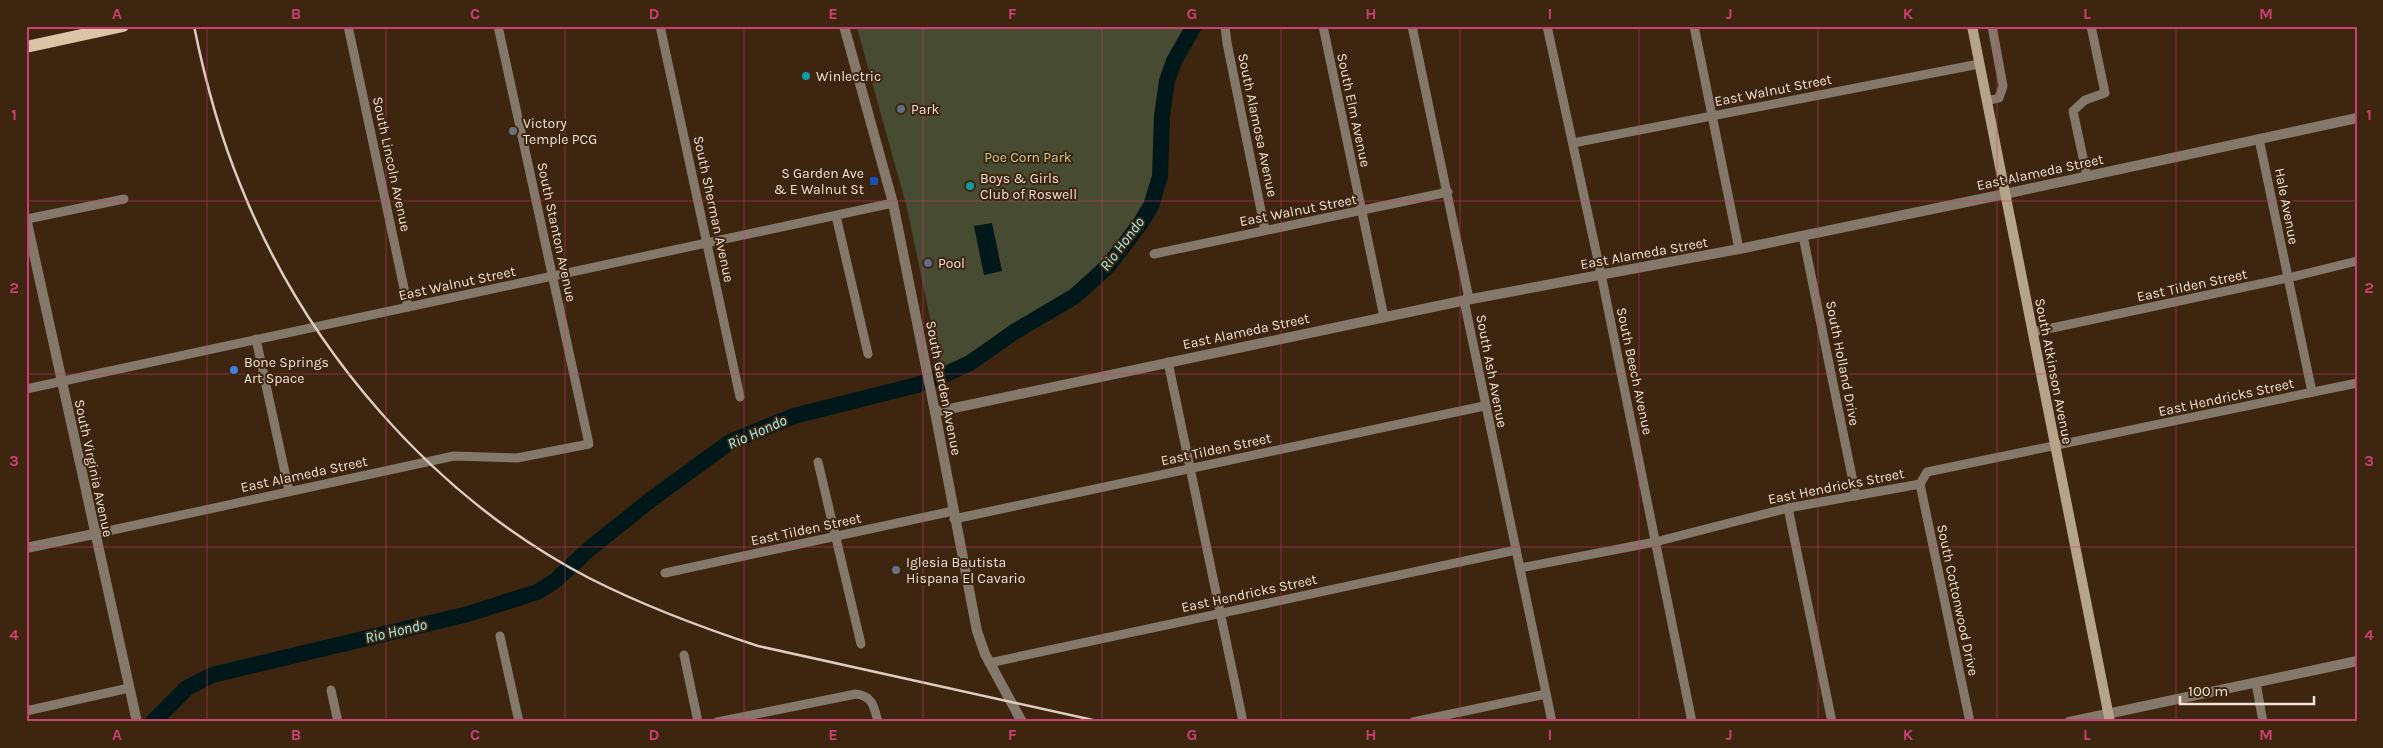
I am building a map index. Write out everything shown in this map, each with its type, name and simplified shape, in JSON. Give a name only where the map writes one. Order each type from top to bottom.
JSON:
[{"type":"main road","points":[[26,47],[123,26]]},
{"type":"main road","name":"South Atkinson Avenue","points":[[1972,26],[2109,718]]},
{"type":"street","name":"South Lincoln Avenue","points":[[348,26],[408,307]]},
{"type":"street","name":"South Stanton Avenue","points":[[498,26],[589,444]]},
{"type":"street","name":"South Sherman Avenue","points":[[660,26],[740,397]]},
{"type":"street","name":"South Garden Avenue","points":[[844,26],[893,203],[936,412],[977,631],[990,663],[1022,722]]},
{"type":"street","name":"South Alamosa Avenue","points":[[1225,26],[1226,43],[1266,230]]},
{"type":"street","name":"South Elm Avenue","points":[[1322,26],[1384,317]]},
{"type":"street","name":"South Ash Avenue","points":[[1412,26],[1468,294],[1464,305],[1484,406],[1552,722]]},
{"type":"street","name":"South Beech Avenue","points":[[1547,26],[1601,274],[1692,722]]},
{"type":"street","points":[[1694,26],[1739,249]]},
{"type":"street","points":[[1986,100],[1999,98],[2003,86],[1992,26]]},
{"type":"street","points":[[2087,176],[2073,112],[2085,100],[2105,93],[2091,26]]},
{"type":"street","name":"East Walnut Street","points":[[1573,143],[1979,64]]},
{"type":"street","name":"East Alameda Street","points":[[936,412],[1466,300],[1804,236],[2357,118]]},
{"type":"street","name":"Hale Avenue","points":[[2259,139],[2312,392]]},
{"type":"street","name":"East Walnut Street","points":[[1154,254],[1448,192]]},
{"type":"street","points":[[26,219],[124,198]]},
{"type":"street","name":"East Walnut Street","points":[[26,389],[893,203]]},
{"type":"street","points":[[836,216],[868,354]]},
{"type":"street","name":"South Virginia Avenue","points":[[26,219],[137,722]]},
{"type":"street","name":"South Holland Drive","points":[[1804,236],[1856,496]]},
{"type":"street","name":"East Tilden Street","points":[[2033,332],[2288,278],[2357,261]]},
{"type":"street","points":[[256,339],[289,491]]},
{"type":"street","points":[[1168,362],[1243,722]]},
{"type":"street","name":"East Hendricks Street","points":[[1520,568],[1655,542],[1788,508],[1920,484],[1927,472],[2357,383]]},
{"type":"street","name":"East Tilden Street","points":[[665,574],[836,536],[1190,469],[1484,406]]},
{"type":"street","name":"East Alameda Street","points":[[26,548],[454,456],[517,458],[589,444]]},
{"type":"street","points":[[818,462],[861,644]]},
{"type":"street","name":"South Cottonwood Drive","points":[[1920,484],[1970,722]]},
{"type":"street","points":[[1788,508],[1832,722]]},
{"type":"street","name":"East Hendricks Street","points":[[990,663],[1516,550]]},
{"type":"street","points":[[500,636],[519,722]]},
{"type":"street","points":[[684,655],[698,722]]},
{"type":"street","points":[[2069,722],[2109,718],[2357,661]]},
{"type":"street","points":[[2256,683],[2263,722]]},
{"type":"street","points":[[26,711],[129,688]]},
{"type":"street","points":[[331,690],[338,722]]},
{"type":"street","points":[[717,722],[856,694],[867,696],[874,707],[878,722]]},
{"type":"street","points":[[1413,722],[1546,694]]},
{"type":"green space","name":"Poe Corn Park","points":[[863,26],[1194,26],[1176,61],[1166,89],[1157,189],[1145,218],[1135,233],[1112,263],[1075,296],[970,361],[942,376],[907,208],[857,28]]},
{"type":"water","points":[[992,223],[1002,271],[984,275],[974,226]]},
{"type":"waterway","name":"Rio Hondo","points":[[153,722],[187,688],[212,675],[468,614],[537,592],[555,581],[588,550],[653,498],[730,442],[794,416],[917,385],[942,376],[970,363],[1014,332],[1075,296],[1109,265],[1151,206],[1160,176],[1162,116],[1167,81],[1174,61],[1194,26]]},
{"type":"railway","points":[[194,26],[213,106],[232,165],[267,245],[300,303],[338,359],[380,412],[427,461],[477,505],[532,544],[589,578],[651,607],[736,639],[758,646],[1102,722]]},
{"type":"place","name":"Winlectric","points":[[806,76]]},
{"type":"place","name":"Park","points":[[901,109]]},
{"type":"place","name":"Victory Temple PCG","points":[[513,131]]},
{"type":"place","name":"S Garden Ave & E Walnut St","points":[[874,181]]},
{"type":"place","name":"Boys & Girls Club of Roswell","points":[[970,186]]},
{"type":"place","name":"Pool","points":[[928,263]]},
{"type":"place","name":"Bone Springs Art Space","points":[[234,370]]},
{"type":"place","name":"Iglesia Bautista Hispana El Cavario","points":[[896,570]]}]
